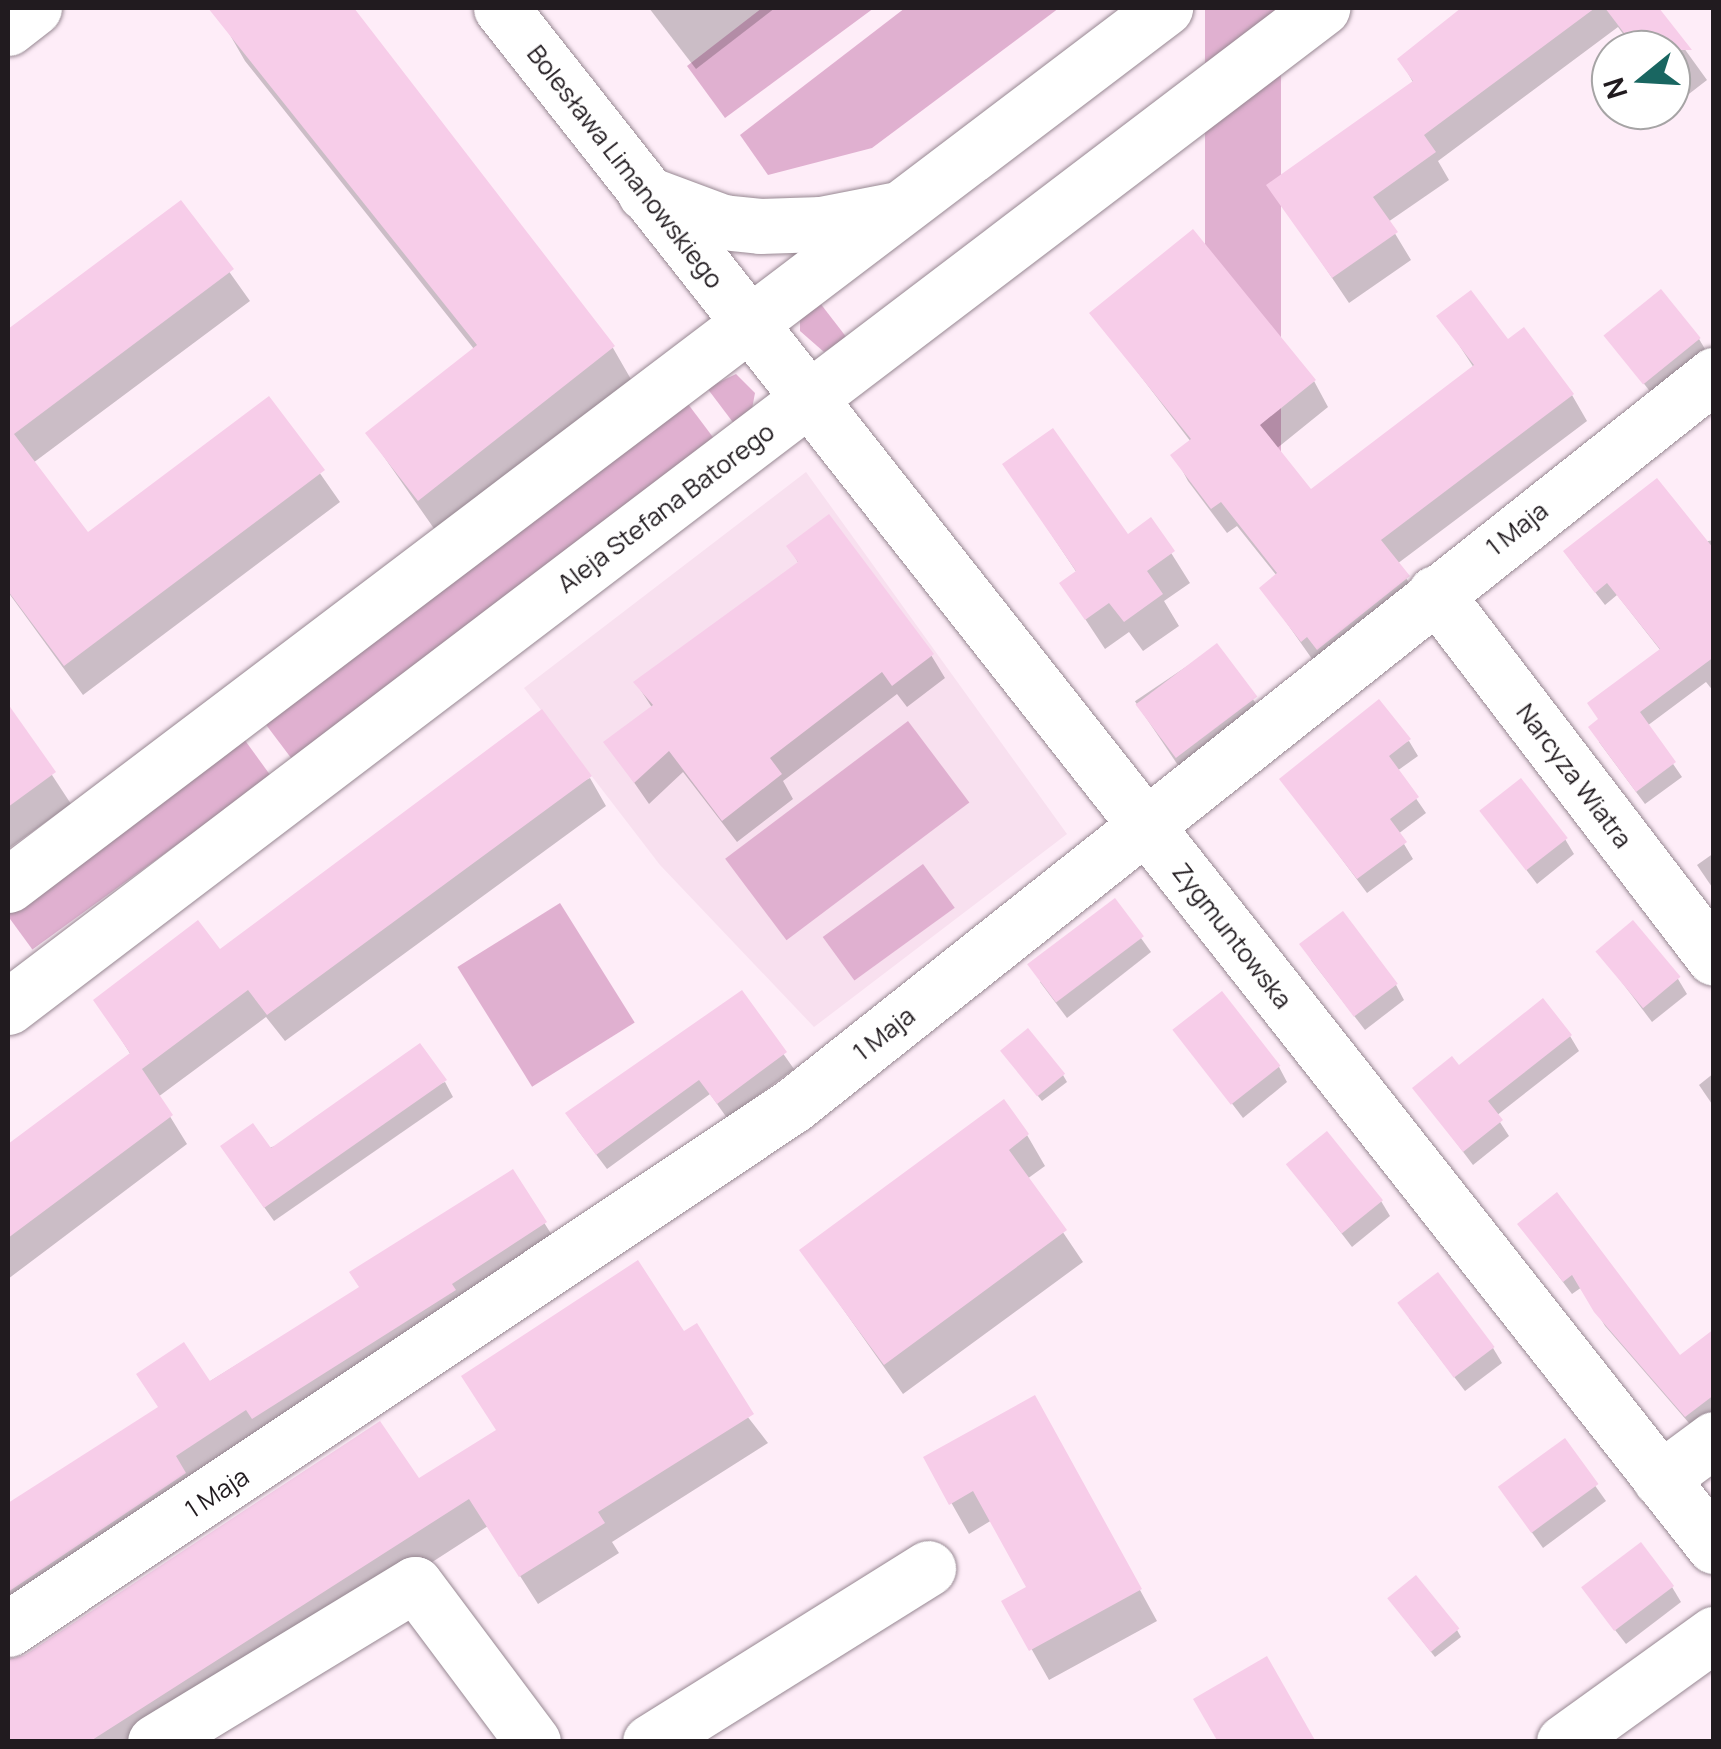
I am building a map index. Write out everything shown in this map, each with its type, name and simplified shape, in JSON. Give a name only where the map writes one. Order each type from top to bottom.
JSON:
[{"type":"street","points":[[8,28],[34,8]]},
{"type":"street","name":"Bolesława Limanowskiego","points":[[501,8],[748,326]]},
{"type":"street","points":[[8,885],[910,206],[1165,8]]},
{"type":"street","name":"Aleja Stefana Batorego","points":[[8,1006],[1322,8]]},
{"type":"street","points":[[645,192],[724,222],[760,226],[821,224],[910,206]]},
{"type":"street","name":"Zygmuntowska","points":[[748,326],[1714,1546]]},
{"type":"street","name":"1 Maja","points":[[8,1630],[792,1106],[1713,376]]},
{"type":"street","name":"Narcyza Wiatra","points":[[1436,594],[1714,958]]},
{"type":"street","points":[[1660,1480],[1714,1439]]},
{"type":"street","points":[[650,1742],[928,1568]]},
{"type":"street","points":[[155,1742],[416,1584],[533,1742]]},
{"type":"street","points":[[1564,1742],[1714,1634]]},
{"type":"shaded area","points":[[762,8],[874,8],[725,118],[687,66]]},
{"type":"shaded area","points":[[905,8],[1059,8],[872,148],[768,175],[740,135]]},
{"type":"shaded area","points":[[1205,8],[1281,8],[1281,465],[1205,465]]},
{"type":"shaded area","points":[[820,303],[847,338],[824,352],[800,331],[800,320]]},
{"type":"shaded area","points":[[736,374],[755,393],[752,409],[735,425],[707,388]]},
{"type":"shaded area","points":[[688,404],[716,441],[292,760],[265,723]]},
{"type":"shaded area","points":[[806,472],[1067,834],[814,1027],[660,865],[524,688]]},
{"type":"shaded area","points":[[908,721],[969,802],[786,940],[725,859]]},
{"type":"shaded area","points":[[244,739],[271,776],[32,950],[8,910]]},
{"type":"shaded area","points":[[923,864],[955,908],[854,981],[823,937]]},
{"type":"shaded area","points":[[560,903],[635,1023],[532,1087],[457,967]]},
{"type":"building","points":[[208,8],[354,8],[615,346],[418,501],[365,433],[477,345]]},
{"type":"building","points":[[1461,8],[1595,8],[1424,135],[1436,152],[1373,197],[1398,232],[1332,278],[1266,185],[1413,81],[1397,59]]},
{"type":"building","points":[[1605,8],[1659,8],[1676,30],[1622,30]]},
{"type":"building","points":[[181,200],[234,269],[14,434],[88,532],[269,396],[325,470],[64,666],[8,591],[8,329]]},
{"type":"building","points":[[1193,229],[1316,380],[1260,425],[1311,489],[1474,365],[1436,316],[1471,290],[1508,339],[1524,327],[1574,394],[1381,540],[1410,576],[1317,650],[1307,637],[1301,642],[1259,588],[1277,573],[1221,502],[1211,509],[1170,455],[1191,439],[1089,313]]},
{"type":"building","points":[[1661,289],[1701,338],[1643,385],[1603,336]]},
{"type":"building","points":[[1053,428],[1128,534],[1151,517],[1175,551],[1147,571],[1163,594],[1124,622],[1109,603],[1085,620],[1059,583],[1076,571],[1002,464]]},
{"type":"building","points":[[1657,478],[1714,549],[1714,657],[1640,712],[1676,762],[1636,792],[1588,727],[1598,719],[1587,703],[1660,649],[1607,583],[1595,593],[1563,551]]},
{"type":"building","points":[[829,514],[934,654],[892,686],[882,672],[770,758],[782,774],[722,821],[669,751],[634,783],[603,742],[653,705],[633,682],[798,562],[786,546]]},
{"type":"building","points":[[1217,643],[1257,697],[1176,758],[1136,704]]},
{"type":"building","points":[[1379,699],[1411,739],[1389,756],[1419,797],[1390,819],[1407,842],[1357,879],[1279,779]]},
{"type":"building","points":[[8,704],[56,772],[8,807]]},
{"type":"building","points":[[542,709],[592,776],[267,1015],[248,990],[142,1069],[173,1115],[8,1238],[8,1144],[130,1053],[93,1000],[198,920],[220,949]]},
{"type":"building","points":[[1521,778],[1568,838],[1526,871],[1479,811]]},
{"type":"building","points":[[1115,898],[1144,936],[1056,1003],[1027,964]]},
{"type":"building","points":[[1343,911],[1398,984],[1354,1017],[1299,944]]},
{"type":"building","points":[[1633,920],[1681,977],[1643,1008],[1595,951]]},
{"type":"building","points":[[742,990],[787,1052],[717,1104],[699,1080],[596,1155],[565,1113]]},
{"type":"building","points":[[1222,991],[1280,1066],[1231,1105],[1172,1030]]},
{"type":"building","points":[[1543,998],[1572,1035],[1488,1101],[1503,1120],[1463,1152],[1412,1088],[1452,1056],[1459,1065]]},
{"type":"building","points":[[1028,1028],[1065,1074],[1037,1097],[1000,1051]]},
{"type":"building","points":[[420,1043],[447,1080],[264,1208],[220,1146],[253,1123],[271,1148]]},
{"type":"building","points":[[1004,1099],[1029,1134],[1009,1150],[1067,1230],[884,1365],[799,1250]]},
{"type":"building","points":[[1327,1131],[1383,1200],[1342,1234],[1286,1164]]},
{"type":"building","points":[[513,1169],[547,1222],[452,1284],[456,1290],[252,1419],[246,1410],[176,1456],[186,1473],[8,1592],[8,1503],[158,1407],[136,1374],[184,1342],[210,1381],[359,1287],[349,1272]]},
{"type":"building","points":[[1557,1192],[1680,1355],[1714,1329],[1714,1395],[1685,1417],[1594,1312],[1572,1275],[1563,1282],[1517,1224]]},
{"type":"building","points":[[638,1260],[684,1331],[697,1323],[754,1414],[598,1512],[605,1523],[519,1577],[469,1499],[89,1742],[8,1742],[8,1660],[25,1655],[380,1421],[419,1478],[496,1430],[461,1376]]},
{"type":"building","points":[[1438,1272],[1495,1347],[1454,1378],[1397,1303]]},
{"type":"building","points":[[1035,1395],[1142,1589],[1029,1651],[1001,1601],[1026,1587],[973,1491],[949,1505],[923,1457]]},
{"type":"building","points":[[1565,1438],[1599,1484],[1531,1533],[1498,1487]]},
{"type":"building","points":[[1641,1542],[1674,1586],[1614,1631],[1581,1587]]},
{"type":"building","points":[[1416,1575],[1459,1629],[1431,1652],[1387,1598]]},
{"type":"building","points":[[1267,1656],[1316,1742],[1218,1742],[1193,1699]]}]
